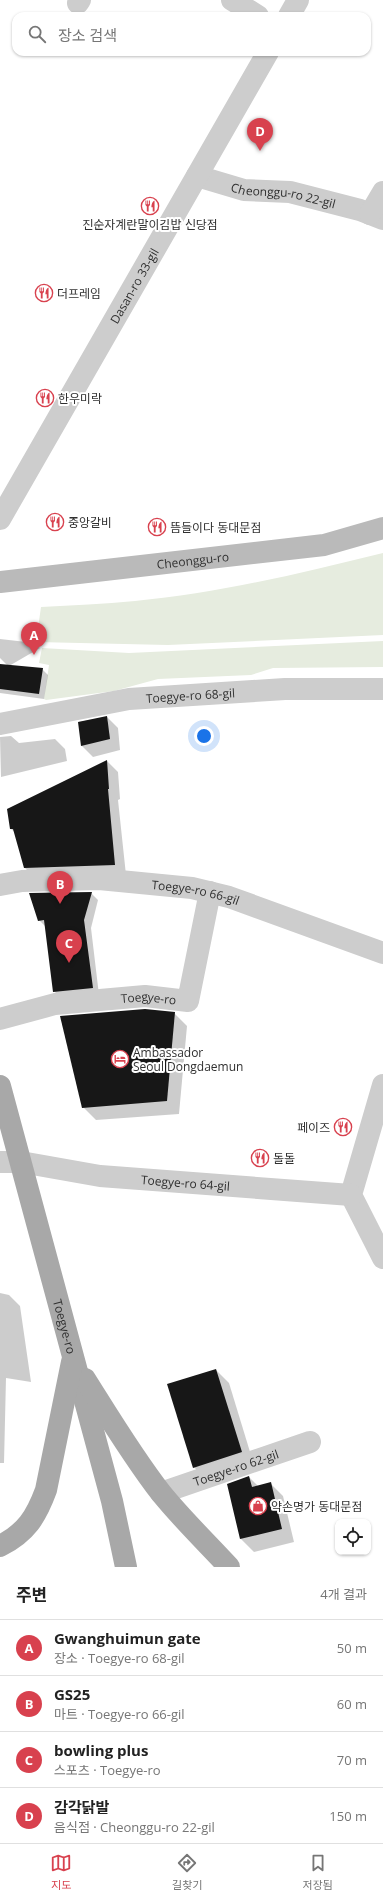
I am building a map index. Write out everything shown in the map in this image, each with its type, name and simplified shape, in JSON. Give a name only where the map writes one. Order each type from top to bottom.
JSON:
[{"type":"main road","name":"Toegye-ro","points":[[0,1086],[112,1501],[126,1567]]},
{"type":"main road","points":[[73,1359],[136,1459],[161,1493],[190,1528],[229,1567]]},
{"type":"main road","points":[[0,1546],[15,1539],[39,1510],[46,1490],[73,1359]]},
{"type":"street","points":[[232,0],[252,12]]},
{"type":"street","points":[[291,12],[298,0]]},
{"type":"street","name":"Dasan-ro 33-gil","points":[[0,519],[266,56]]},
{"type":"street","name":"Cheonggu-ro 22-gil","points":[[197,176],[244,190],[290,192],[360,210],[376,216],[383,192]]},
{"type":"street","name":"Cheonggu-ro","points":[[0,582],[324,545],[383,528]]},
{"type":"street","name":"Toegye-ro 68-gil","points":[[0,724],[129,699],[285,689],[383,689]]},
{"type":"street","name":"Toegye-ro 66-gil","points":[[0,885],[22,881],[99,879],[192,888],[228,897],[383,953]]},
{"type":"street","name":"Toegye-ro","points":[[0,1019],[55,1004],[145,996],[188,1001],[210,892]]},
{"type":"street","points":[[383,1085],[352,1195],[383,1258]]},
{"type":"street","name":"Toegye-ro 64-gil","points":[[0,1162],[21,1162],[100,1176],[352,1195]]},
{"type":"street","name":"Toegye-ro 62-gil","points":[[161,1493],[310,1442]]},
{"type":"shaded area","points":[[383,553],[383,635],[168,645],[36,642],[41,607],[135,601],[198,593],[291,575]]},
{"type":"shaded area","points":[[383,641],[383,667],[273,668],[251,675],[158,679],[114,691],[46,700],[44,699],[49,665],[39,663],[42,648],[129,653]]},
{"type":"building","points":[[0,664],[43,668],[39,694],[0,689]]},
{"type":"building","points":[[107,716],[110,739],[81,746],[78,722]]},
{"type":"building","points":[[107,760],[108,789],[115,865],[24,868],[13,829],[10,829],[7,809]]},
{"type":"building","points":[[92,892],[84,920],[93,988],[53,992],[44,920],[38,921],[29,893]]},
{"type":"building","name":"Ambassador Seoul Dongdaemun","points":[[145,1009],[175,1012],[167,1101],[82,1108],[60,1016]]},
{"type":"building","points":[[216,1369],[242,1452],[193,1468],[167,1384]]},
{"type":"building","points":[[249,1476],[252,1487],[271,1482],[282,1529],[240,1539],[227,1484]]},
{"type":"place","name":"감각닭발","points":[[260,151]]},
{"type":"place","name":"진순자계란말이김밥 신당점","points":[[150,206]]},
{"type":"place","name":"더프레임","points":[[44,293]]},
{"type":"place","name":"한우미락","points":[[45,398]]},
{"type":"place","name":"중앙갈비","points":[[55,522]]},
{"type":"place","name":"뜸들이다 동대문점","points":[[157,527]]},
{"type":"place","name":"Gwanghuimun gate","points":[[34,655]]},
{"type":"place","name":"GS25","points":[[60,904]]},
{"type":"place","name":"bowling plus","points":[[69,963]]},
{"type":"place","name":"Ambassador Seoul Dongdaemun","points":[[120,1059]]},
{"type":"place","name":"페이즈","points":[[343,1127]]},
{"type":"place","name":"돌돌","points":[[260,1158]]},
{"type":"place","name":"약손명가 동대문점","points":[[258,1506]]}]
